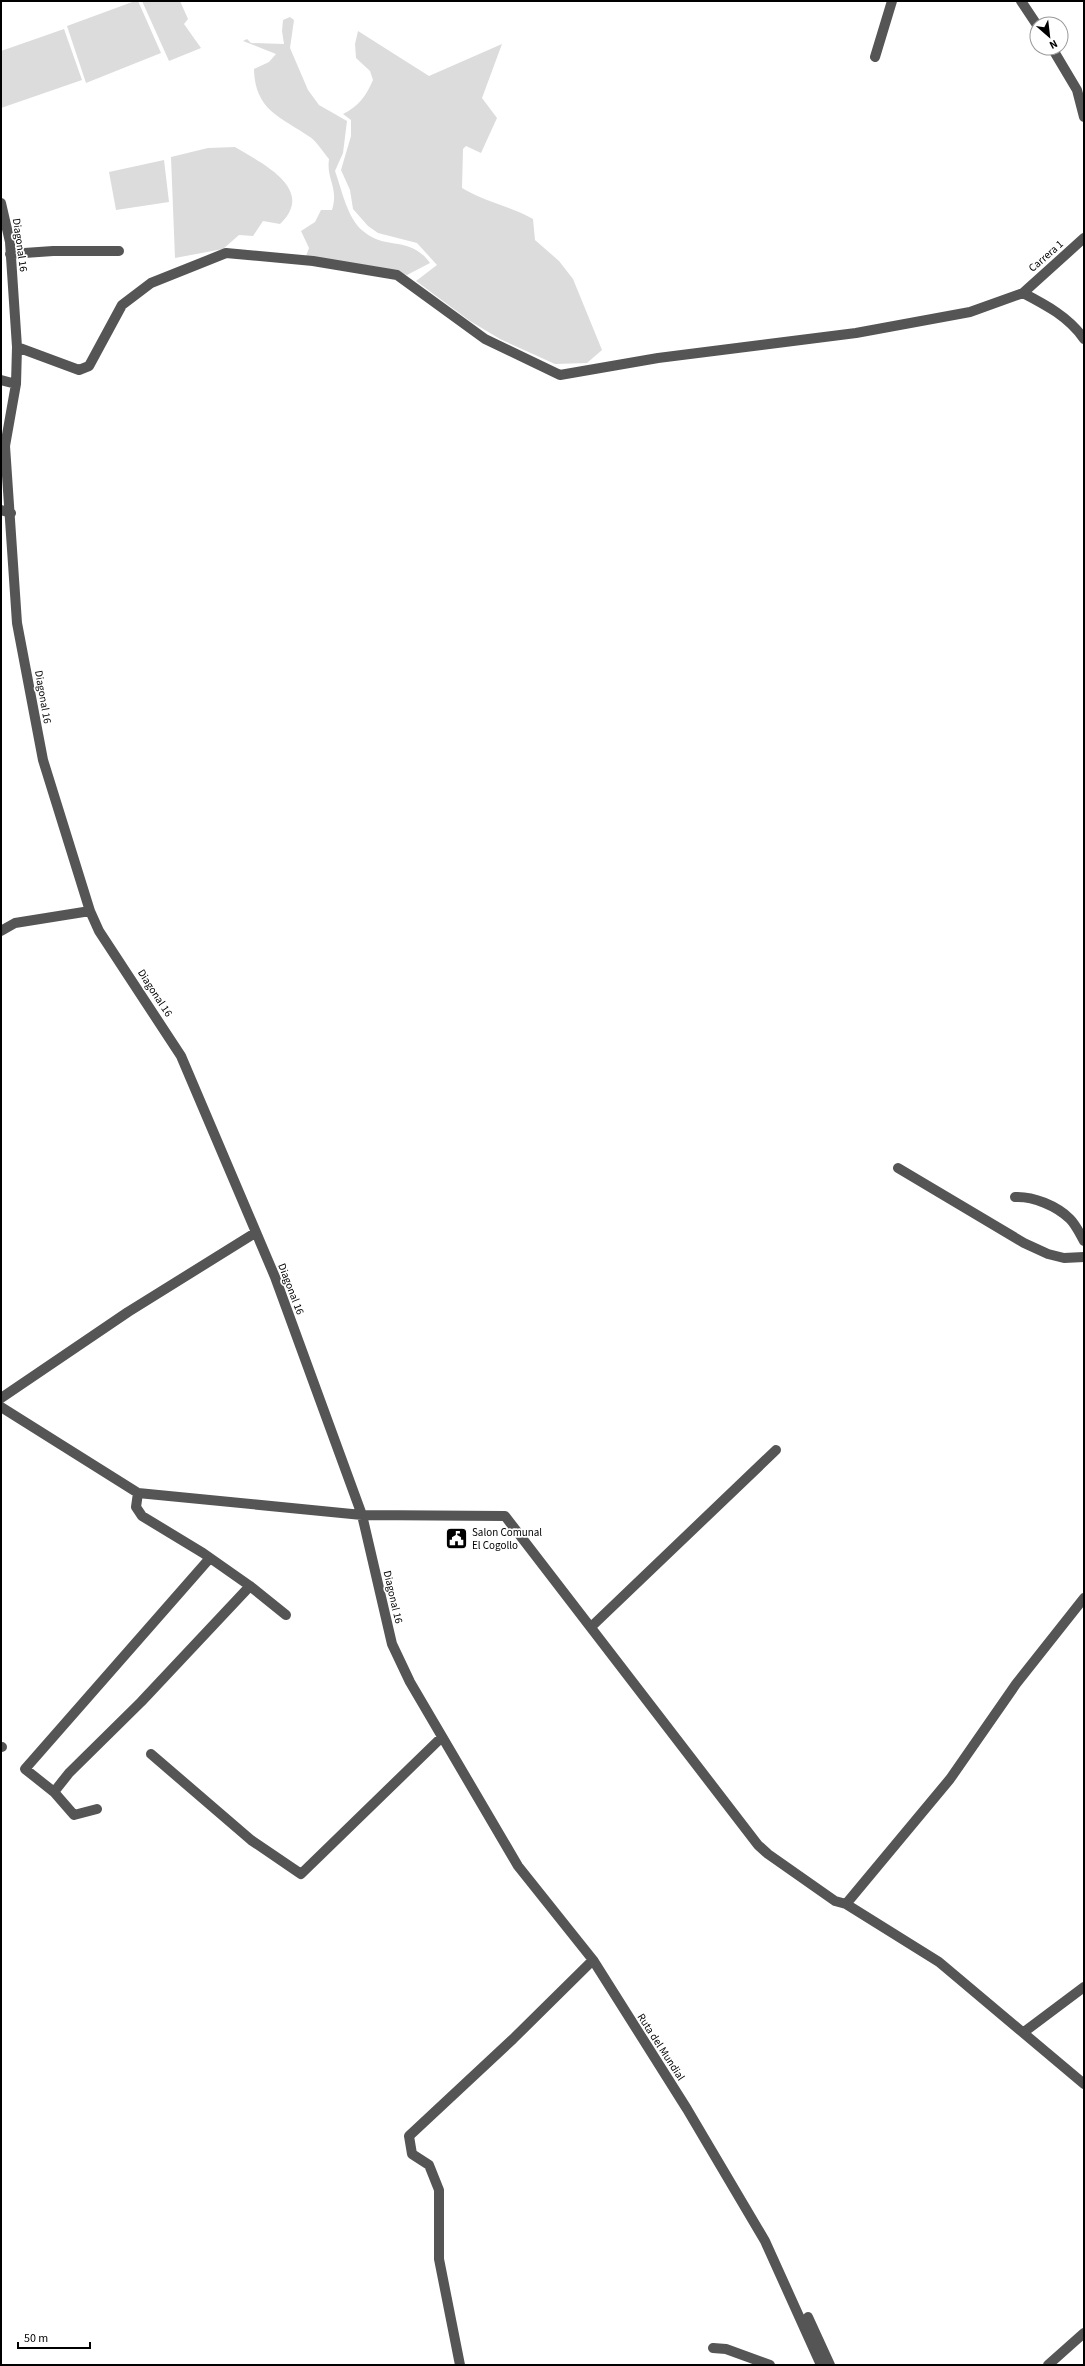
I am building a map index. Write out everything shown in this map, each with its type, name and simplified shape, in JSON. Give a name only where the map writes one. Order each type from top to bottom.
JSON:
[{"type":"street","points":[[875,57],[892,1]]},
{"type":"street","points":[[1022,2],[1031,16]]},
{"type":"street","points":[[1057,56],[1077,90],[1084,117]]},
{"type":"street","name":"Diagonal 16","points":[[1,204],[5,242],[10,254],[17,347],[16,384],[5,446],[6,512],[10,532],[17,623],[43,760],[90,911],[99,931],[181,1056],[275,1277],[362,1515],[392,1644],[410,1682],[455,1759]]},
{"type":"street","name":"Carrera 1","points":[[1023,292],[1084,238]]},
{"type":"street","points":[[10,254],[53,251],[119,251]]},
{"type":"street","points":[[17,347],[79,370],[89,366],[122,305],[151,283],[226,253],[313,262],[397,275],[485,339],[560,375],[658,358],[856,333],[970,312],[1023,292],[1051,307],[1076,326],[1084,339]]},
{"type":"street","points":[[1,380],[16,384]]},
{"type":"street","points":[[1,931],[15,923],[90,911]]},
{"type":"street","points":[[898,1168],[1024,1243],[1048,1254],[1064,1258],[1084,1258]]},
{"type":"street","points":[[1015,1197],[1031,1199],[1048,1205],[1070,1219],[1084,1240]]},
{"type":"street","points":[[1,1398],[128,1312],[255,1233]]},
{"type":"street","points":[[1,1407],[138,1492],[362,1515],[505,1516],[758,1845],[835,1901],[846,1904],[940,1962],[1084,2084]]},
{"type":"street","points":[[591,1627],[776,1450]]},
{"type":"street","points":[[138,1492],[136,1507],[142,1516],[210,1558],[250,1586],[286,1615]]},
{"type":"street","points":[[97,1809],[74,1815],[54,1792],[25,1769],[210,1558]]},
{"type":"street","points":[[54,1792],[69,1773],[146,1697],[250,1586]]},
{"type":"street","points":[[846,1904],[950,1779],[1016,1684],[1084,1598]]},
{"type":"street","points":[[151,1754],[251,1840],[301,1874],[442,1737]]},
{"type":"street","name":"Ruta del Mundial","points":[[455,1759],[518,1866],[593,1960],[687,2109],[765,2240],[794,2301],[821,2365]]},
{"type":"street","points":[[460,2365],[439,2259],[439,2190],[429,2165],[412,2154],[409,2136],[513,2039],[593,1960]]},
{"type":"street","points":[[1024,2032],[1084,1988]]},
{"type":"street","points":[[794,2301],[801,2304],[830,2365]]},
{"type":"street","points":[[1048,2365],[1084,2333]]},
{"type":"street","points":[[713,2348],[726,2349],[770,2365]]},
{"type":"shaded area","points":[[138,1],[161,53],[86,83],[67,26]]},
{"type":"shaded area","points":[[142,1],[180,1],[188,19],[184,24],[201,48],[169,61]]},
{"type":"shaded area","points":[[290,17],[294,20],[290,48],[308,90],[319,105],[347,121],[343,153],[335,171],[349,211],[357,225],[372,237],[414,249],[422,254],[430,263],[407,275],[377,267],[306,256],[309,248],[301,231],[315,222],[321,210],[332,210],[334,202],[333,189],[329,173],[329,159],[313,139],[280,118],[265,104],[259,95],[254,69],[269,62],[276,54],[243,41],[247,39],[251,43],[284,44],[282,31],[283,20]]},
{"type":"shaded area","points":[[64,29],[82,80],[1,108],[1,51]]},
{"type":"shaded area","points":[[358,31],[429,76],[502,44],[482,98],[497,118],[481,153],[466,146],[463,149],[462,188],[533,219],[535,240],[559,261],[573,279],[602,350],[587,363],[555,364],[500,339],[470,321],[416,281],[437,265],[417,243],[378,233],[368,226],[353,209],[350,190],[341,170],[351,136],[351,120],[343,114],[358,104],[368,91],[373,80],[370,71],[356,58],[355,44]]},
{"type":"shaded area","points":[[235,147],[270,169],[281,178],[289,188],[292,199],[290,211],[280,224],[263,221],[253,236],[239,235],[223,249],[175,258],[171,157],[208,148]]},
{"type":"shaded area","points":[[164,160],[169,202],[116,210],[109,172]]},
{"type":"place","name":"Salon Comunal El Cogollo","points":[[457,1538]]}]
